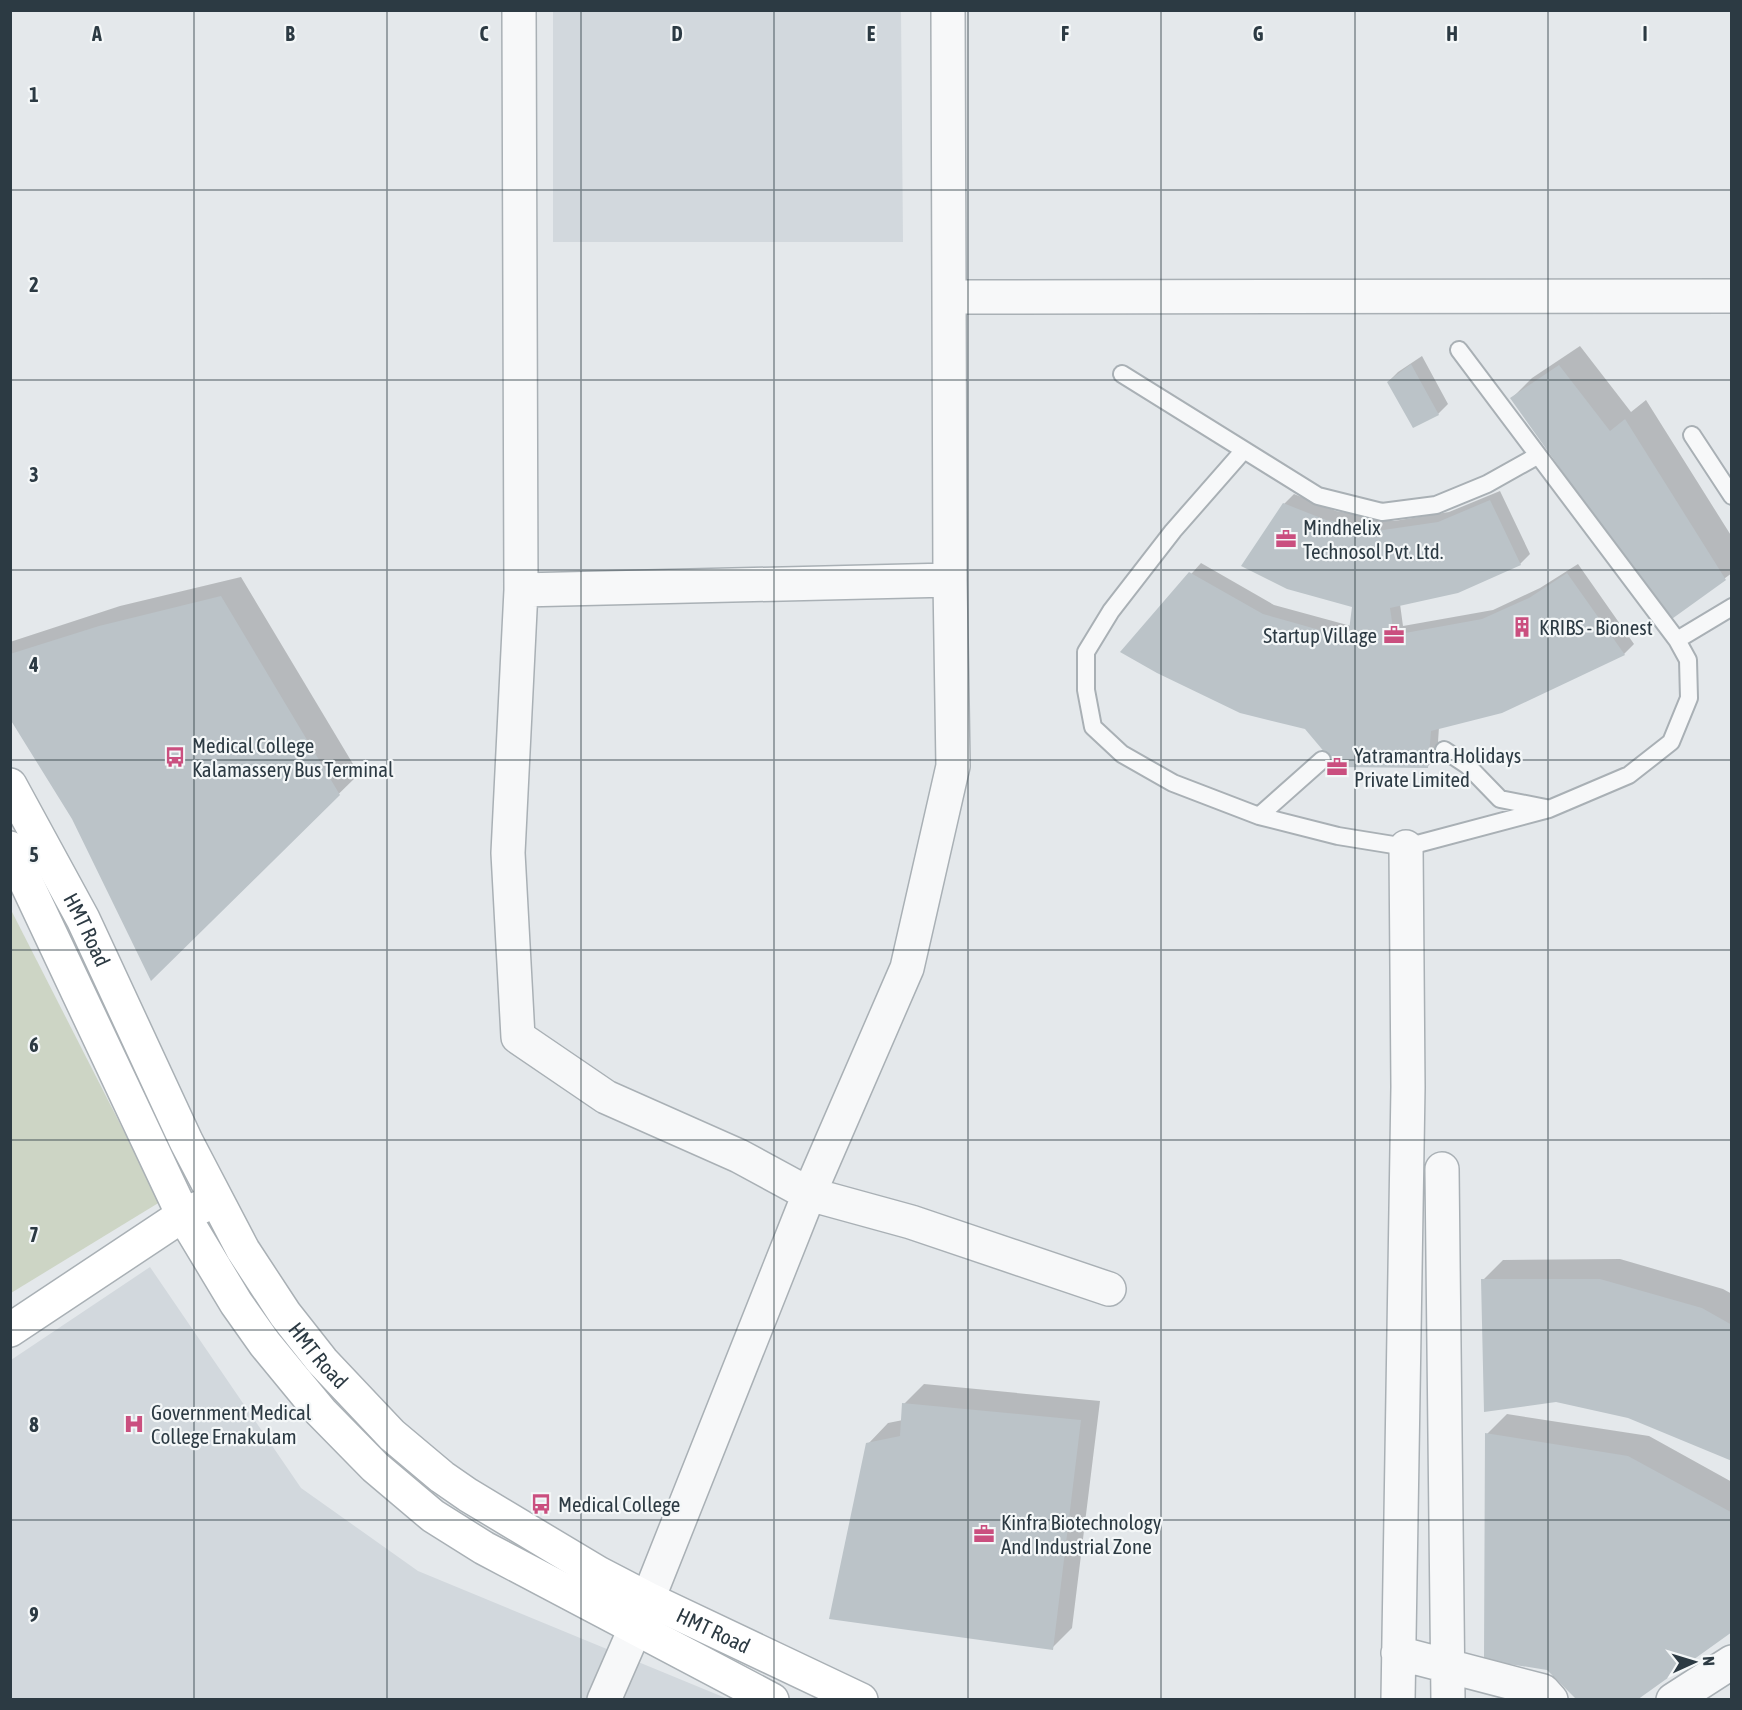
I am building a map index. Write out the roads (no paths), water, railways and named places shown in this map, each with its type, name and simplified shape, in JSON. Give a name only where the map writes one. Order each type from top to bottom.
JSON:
[{"type":"main road","name":"HMT Road","points":[[10,785],[83,919],[181,1130],[243,1250],[285,1314],[322,1361],[392,1435],[442,1477],[598,1573],[641,1614],[772,1700]]},
{"type":"main road","name":"HMT Road","points":[[10,848],[183,1215],[214,1269],[266,1344],[321,1412],[375,1467],[433,1516],[484,1548],[641,1614],[861,1700]]},
{"type":"main road","points":[[10,1330],[183,1215],[216,1200]]},
{"type":"street","points":[[519,10],[521,590],[508,853],[518,1037],[606,1097],[739,1156],[809,1194],[911,1222],[1109,1289]]},
{"type":"street","points":[[604,1700],[641,1614],[809,1194],[907,968],[953,766],[948,10]]},
{"type":"street","points":[[950,297],[1731,296]]},
{"type":"street","points":[[521,590],[950,580]]},
{"type":"street","points":[[1398,1700],[1408,1087],[1406,848]]},
{"type":"street","points":[[1442,1169],[1448,1700]]},
{"type":"street","points":[[1398,1653],[1543,1691],[1551,1700]]},
{"type":"street","points":[[1673,1700],[1731,1662]]},
{"type":"lane","points":[[1244,450],[1173,531],[1111,611],[1086,652],[1086,690],[1093,727],[1122,754],[1173,783],[1259,816],[1338,836],[1406,848],[1550,809],[1629,776],[1671,742],[1689,698],[1688,660],[1677,640],[1459,350]]},
{"type":"lane","points":[[1122,374],[1318,496],[1382,512],[1436,505],[1487,484],[1537,456]]},
{"type":"lane","points":[[1692,435],[1731,496]]},
{"type":"lane","points":[[1677,640],[1731,607]]},
{"type":"lane","points":[[1444,750],[1467,765],[1500,799],[1550,809]]},
{"type":"lane","points":[[1259,816],[1322,760]]},
{"type":"place","name":"Mindhelix Technosol Pvt. Ltd.","points":[[1286,539]]},
{"type":"place","name":"KRIBS - Bionest","points":[[1522,627]]},
{"type":"place","name":"Startup Village","points":[[1394,635]]},
{"type":"place","name":"Medical College Kalamassery Bus Terminal","points":[[175,757]]},
{"type":"place","name":"Yatramantra Holidays Private Limited","points":[[1337,767]]},
{"type":"place","name":"Government Medical College Ernakulam","points":[[134,1424]]},
{"type":"place","name":"Medical College","points":[[541,1504]]},
{"type":"place","name":"Kinfra Biotechnology And Industrial Zone","points":[[984,1534]]}]
